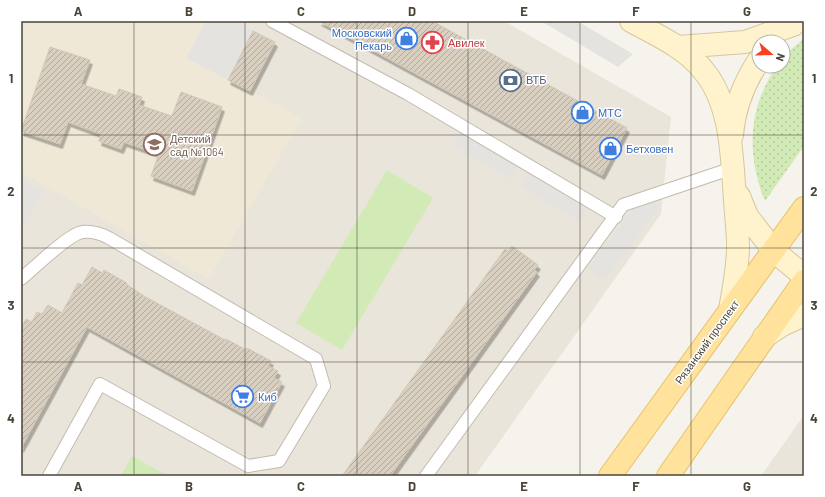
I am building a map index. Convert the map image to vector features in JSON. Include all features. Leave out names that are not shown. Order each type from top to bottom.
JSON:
[{"type":"main road","points":[[631,21],[678,48],[702,68],[716,91],[724,115],[731,146]]},
{"type":"main road","points":[[678,48],[745,42],[796,23]]},
{"type":"main road","points":[[783,34],[796,23]]},
{"type":"main road","points":[[730,309],[738,246],[731,146],[732,125],[737,104],[751,74]]},
{"type":"main road","points":[[733,177],[747,216],[774,251],[804,276]]},
{"type":"main road","name":"Рязанский проспект","points":[[610,476],[804,208]]},
{"type":"main road","points":[[668,476],[804,281]]},
{"type":"main road","points":[[763,338],[782,325],[804,315]]},
{"type":"lane","points":[[272,21],[408,94],[616,217]]},
{"type":"lane","points":[[426,476],[616,217],[623,205],[733,177]]},
{"type":"lane","points":[[21,279],[69,240],[80,233],[97,233],[110,238],[316,359],[324,386],[279,461],[248,466],[100,384],[49,476]]},
{"type":"shaded area","points":[[21,21],[504,21],[671,117],[661,214],[475,476],[21,476]]},
{"type":"shaded area","name":"Детский сад №1064","points":[[21,21],[207,21],[186,58],[302,118],[209,279],[21,172]]},
{"type":"shaded area","points":[[206,21],[239,21],[253,31],[228,80],[186,58]]},
{"type":"shaded area","points":[[541,21],[577,21],[633,54],[618,67]]},
{"type":"shaded area","points":[[463,127],[521,160],[510,179],[452,145]]},
{"type":"shaded area","points":[[532,168],[590,202],[579,221],[521,187]]},
{"type":"shaded area","points":[[21,178],[43,191],[21,231]]},
{"type":"shaded area","points":[[644,193],[661,206],[605,280],[588,268]]},
{"type":"shaded area","points":[[804,415],[804,476],[761,476]]},
{"type":"green space","points":[[804,38],[804,146],[765,201],[759,184],[753,149],[755,115],[760,98],[772,74],[791,74],[791,50]]},
{"type":"green space","points":[[387,170],[433,198],[342,350],[296,323]]},
{"type":"green space","points":[[132,456],[168,476],[121,476]]},
{"type":"building","points":[[319,21],[432,21],[627,128],[602,175]]},
{"type":"building","points":[[253,31],[275,42],[250,91],[228,80]]},
{"type":"building","points":[[50,47],[90,60],[81,84],[116,96],[119,89],[142,97],[139,105],[172,116],[181,92],[222,107],[192,191],[151,176],[159,154],[124,142],[121,149],[99,141],[101,134],[68,122],[60,144],[21,131]]},
{"type":"building","points":[[512,246],[538,265],[534,270],[537,272],[390,476],[342,476],[505,249],[508,251]]},
{"type":"building","points":[[92,267],[102,273],[104,270],[127,283],[126,284],[144,296],[225,340],[226,339],[246,350],[247,348],[271,361],[268,366],[278,371],[274,378],[282,382],[260,423],[87,327],[21,448],[21,329],[26,319],[32,322],[37,312],[42,314],[48,305],[62,313],[78,283],[82,285]]},
{"type":"place","name":"Московский Пекарь","points":[[407,39]]},
{"type":"place","name":"Авилек","points":[[433,43]]},
{"type":"place","name":"ВТБ","points":[[511,80]]},
{"type":"place","name":"МТС","points":[[582,113]]},
{"type":"place","name":"Детский сад №1064","points":[[154,145]]},
{"type":"place","name":"Бетховен","points":[[611,149]]},
{"type":"place","name":"Киб","points":[[243,397]]}]
